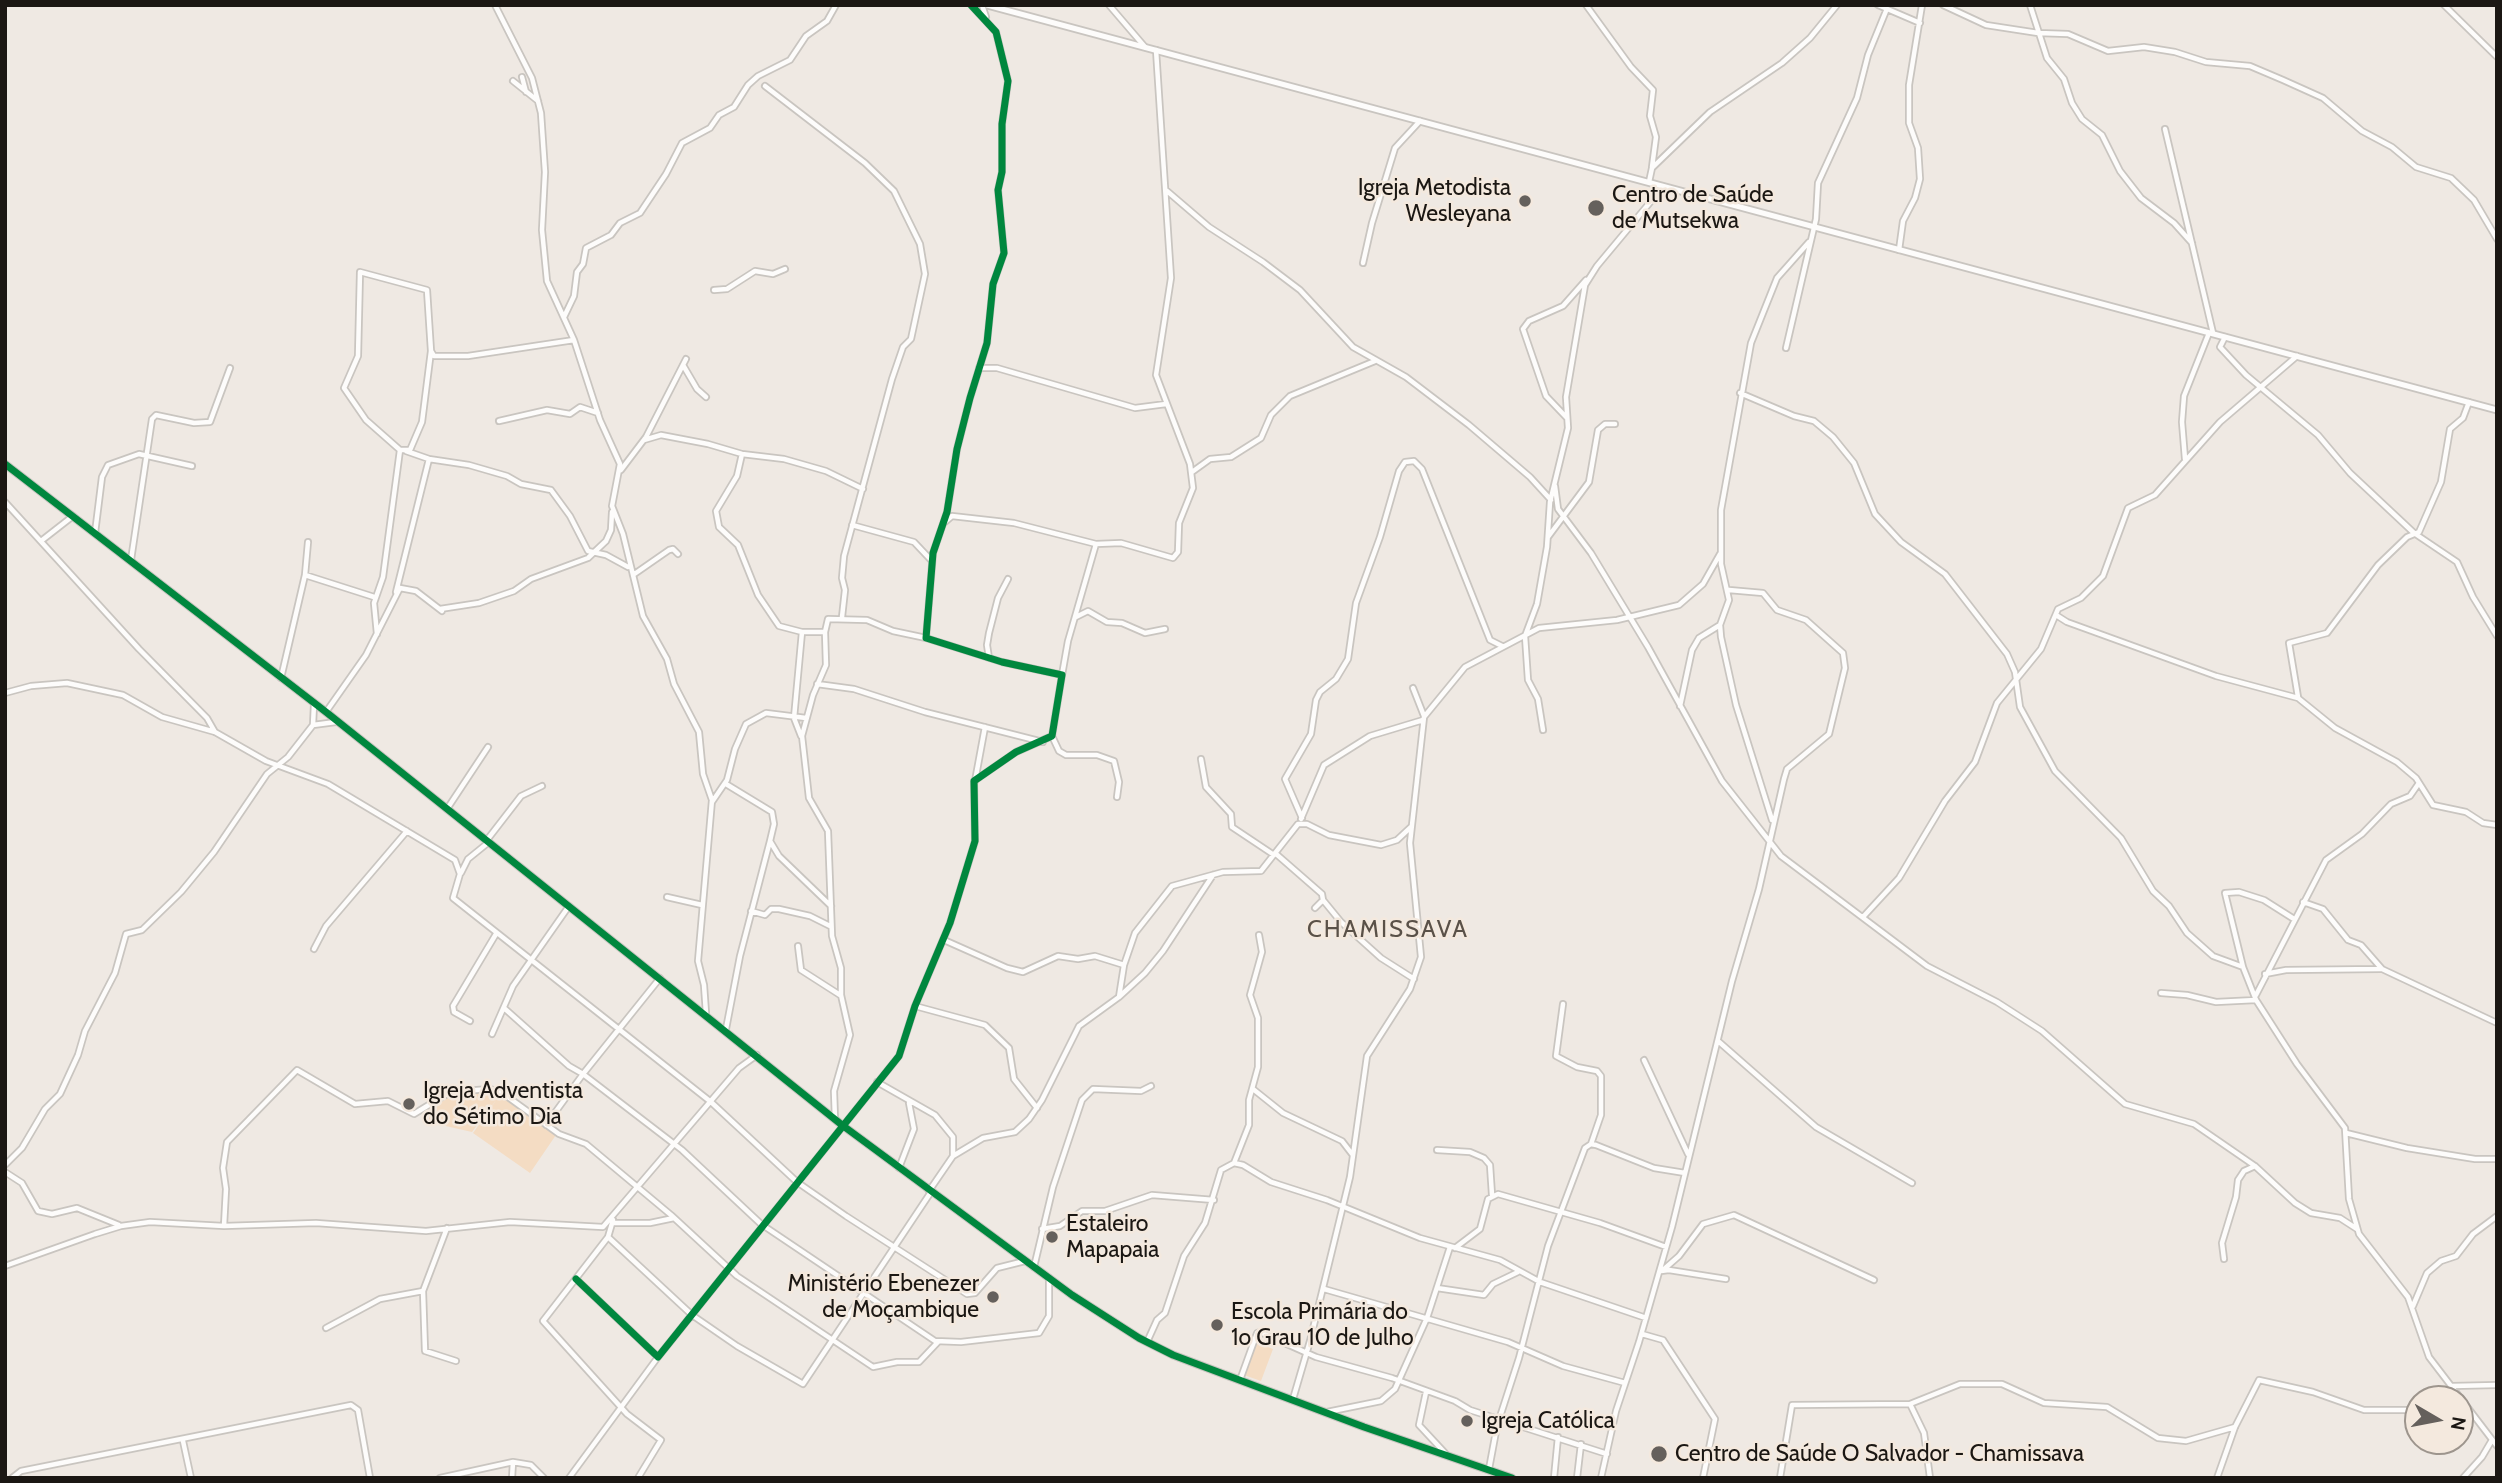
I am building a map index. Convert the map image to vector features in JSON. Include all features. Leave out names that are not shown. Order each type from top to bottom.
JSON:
[{"type":"street","points":[[495,5],[532,78],[538,102],[545,169],[542,230],[547,281],[574,340],[621,471]]},
{"type":"street","points":[[564,317],[574,296],[577,272],[582,266],[587,247],[611,235],[620,223],[640,213],[666,174],[682,143],[710,128],[719,115],[734,107],[747,85],[758,76],[790,60],[806,36],[827,21],[836,5]]},
{"type":"street","points":[[926,638],[931,561],[944,523],[957,449],[987,343],[993,285],[1004,247],[998,190],[1002,172],[1002,124],[1007,81],[996,32],[986,18],[971,5]]},
{"type":"street","points":[[986,18],[985,5],[2497,410]]},
{"type":"street","points":[[1109,5],[1145,48]]},
{"type":"street","points":[[1586,5],[1630,66],[1653,90],[1650,116],[1656,139],[1651,183],[1657,194]]},
{"type":"street","points":[[1652,168],[1710,111],[1782,63],[1810,37],[1837,5]]},
{"type":"street","points":[[1878,5],[1920,23]]},
{"type":"street","points":[[1899,250],[1903,221],[1915,198],[1920,179],[1918,148],[1909,119],[1909,85],[1922,5]]},
{"type":"street","points":[[1943,5],[1974,22],[2038,33],[2075,36],[2108,51],[2144,47],[2175,52],[2206,62],[2250,66],[2323,98],[2361,131],[2392,147],[2416,167],[2451,178],[2474,200],[2497,239]]},
{"type":"street","points":[[2030,5],[2047,58],[2064,79],[2072,103],[2085,122],[2102,135],[2123,175],[2141,198],[2174,223],[2192,243]]},
{"type":"street","points":[[2444,5],[2497,57]]},
{"type":"street","points":[[1786,348],[1816,219],[1818,183],[1857,98],[1868,55],[1890,9]]},
{"type":"street","points":[[944,523],[952,516],[1014,523],[1096,544],[1121,543],[1172,558],[1178,552],[1179,523],[1191,498],[1192,472],[1156,375],[1171,278],[1156,50]]},
{"type":"street","points":[[522,77],[526,92]]},
{"type":"street","points":[[513,81],[538,102]]},
{"type":"street","points":[[765,86],[865,163],[894,191],[920,244],[925,274],[911,339],[903,347],[892,379],[852,524],[842,567],[845,590],[842,617]]},
{"type":"street","points":[[1363,263],[1395,148],[1420,121]]},
{"type":"street","points":[[2165,129],[2211,333],[2184,396],[2182,422],[2186,460]]},
{"type":"street","points":[[1567,418],[1546,396],[1523,329],[1529,321],[1563,306],[1657,194],[1673,189]]},
{"type":"street","points":[[1166,190],[1209,227],[1288,280],[1343,338],[1406,377],[1469,425],[1530,477],[1551,500]]},
{"type":"street","points":[[1816,219],[1824,229]]},
{"type":"street","points":[[1773,824],[1735,705],[1720,625],[1729,600],[1720,554],[1721,510],[1751,342],[1777,278],[1809,242]]},
{"type":"street","points":[[713,290],[727,289],[755,271],[774,274],[785,270]]},
{"type":"street","points":[[402,450],[410,450],[424,415],[424,391],[431,351],[427,290],[360,272],[358,356],[344,388],[366,420],[402,450],[429,459],[469,465],[521,484],[551,490],[573,521],[583,546],[624,562],[633,575],[647,627],[667,659],[674,684],[696,723],[703,774],[712,802],[706,842],[708,866],[698,961],[704,985],[706,1013]]},
{"type":"street","points":[[1543,730],[1538,699],[1528,680],[1525,636],[1537,604],[1551,500],[1567,418],[1566,397],[1587,280]]},
{"type":"street","points":[[2225,337],[2220,347],[2260,387],[2318,435],[2350,473],[2415,534],[2457,562],[2497,636]]},
{"type":"street","points":[[431,351],[434,356],[468,356],[574,340]]},
{"type":"street","points":[[1863,917],[1899,878],[1945,801],[1976,759],[1997,703],[2017,682],[2041,649],[2060,607],[2081,598],[2103,576],[2129,508],[2155,495],[2220,422],[2297,356]]},
{"type":"street","points":[[395,593],[400,588],[407,588],[441,610],[479,603],[514,591],[531,579],[597,553],[611,530],[612,511],[621,471],[644,440],[686,359]]},
{"type":"street","points":[[1192,472],[1210,460],[1231,457],[1261,439],[1271,415],[1290,396],[1376,360]]},
{"type":"street","points":[[683,365],[697,389],[706,397]]},
{"type":"street","points":[[131,560],[152,419],[156,415],[194,423],[210,422],[230,368]]},
{"type":"street","points":[[978,369],[997,368],[1135,408],[1167,404]]},
{"type":"street","points":[[1740,393],[1794,416],[1814,421],[1833,437],[1854,463],[1875,514],[1901,542],[1945,574],[2007,654],[2017,682],[2020,707],[2055,771],[2121,838],[2153,891],[2169,906],[2187,933],[2213,956],[2243,967]]},
{"type":"street","points":[[2298,698],[2289,643],[2327,633],[2378,565],[2406,537],[2419,532],[2441,482],[2450,429],[2463,418],[2469,402]]},
{"type":"street","points":[[499,421],[547,410],[570,414],[580,407],[598,413]]},
{"type":"street","points":[[1548,538],[1588,482],[1598,430],[1605,424],[1615,424]]},
{"type":"street","points":[[644,440],[661,435],[708,443],[742,454],[810,466],[863,489]]},
{"type":"street","points":[[377,634],[373,616],[374,597],[383,577],[402,450]]},
{"type":"street","points":[[742,454],[737,476],[716,511],[719,527],[738,545],[767,611],[779,626],[802,632],[825,632]]},
{"type":"street","points":[[94,533],[105,469],[114,462],[145,455],[192,466]]},
{"type":"street","points":[[327,712],[377,634],[395,593],[429,459]]},
{"type":"street","points":[[1302,818],[1285,779],[1311,734],[1316,700],[1320,692],[1336,679],[1348,659],[1356,603],[1380,537],[1399,471],[1405,462],[1414,461],[1422,469],[1490,640],[1503,646]]},
{"type":"street","points":[[5,464],[327,712],[336,722],[726,1029],[842,1125],[1034,1268],[1147,1342],[1240,1380],[1512,1478]]},
{"type":"street","points":[[1555,486],[1556,500],[1562,515],[1591,553],[1722,781],[1781,856],[1927,966],[2031,1024],[2125,1104],[2194,1124],[2255,1166],[2303,1208],[2323,1216],[2340,1218],[2357,1228]]},
{"type":"street","points":[[5,502],[207,718],[215,732]]},
{"type":"street","points":[[612,511],[623,534],[629,568]]},
{"type":"street","points":[[41,541],[72,516]]},
{"type":"street","points":[[852,524],[914,542],[931,561]]},
{"type":"street","points":[[281,678],[304,575],[308,542]]},
{"type":"street","points":[[1096,544],[1075,618],[1052,736],[1059,751],[1066,755],[1097,755],[1114,761],[1119,782],[1117,797]]},
{"type":"street","points":[[633,575],[669,550],[678,554]]},
{"type":"street","points":[[1119,997],[1124,965],[1140,925],[1169,888],[1214,874],[1258,872],[1302,818],[1324,765],[1371,736],[1424,718],[1465,667],[1546,626],[1617,620],[1656,613],[1679,605],[1703,584],[1720,554]]},
{"type":"street","points":[[304,575],[374,597]]},
{"type":"street","points":[[989,658],[987,645],[993,618],[1008,579]]},
{"type":"street","points":[[1601,1478],[1625,1383],[1661,1271],[1787,769],[1829,734],[1846,661],[1843,653],[1814,625],[1796,615],[1777,611],[1763,593],[1728,590]]},
{"type":"street","points":[[1075,618],[1088,611],[1107,622],[1122,622],[1145,633],[1165,629]]},
{"type":"street","points":[[2056,615],[2067,622],[2216,676],[2298,698],[2335,728],[2397,762],[2419,783],[2433,805],[2466,812],[2483,823],[2497,825]]},
{"type":"street","points":[[802,736],[817,684],[826,665],[825,632],[828,618],[867,620],[893,631],[1062,675]]},
{"type":"street","points":[[1679,706],[1692,650],[1699,638],[1720,625]]},
{"type":"street","points":[[802,632],[795,716],[802,736],[809,799],[828,831],[831,927],[841,968],[841,995],[850,1035],[834,1091],[835,1119]]},
{"type":"street","points":[[5,693],[31,686],[77,684],[130,697],[162,717],[215,732],[277,766],[328,785],[455,860],[468,859]]},
{"type":"street","points":[[817,684],[854,689],[925,712],[1043,742]]},
{"type":"street","points":[[1293,1399],[1324,1289],[1342,1208],[1367,1056],[1396,1014],[1414,979],[1422,950],[1410,862],[1424,718],[1413,688]]},
{"type":"street","points":[[121,1226],[77,1208],[52,1214],[38,1211],[22,1183],[7,1173],[6,1164],[22,1148],[45,1109],[60,1094],[79,1052],[85,1031],[115,972],[126,934],[142,930],[181,892],[234,825],[267,774],[313,725],[314,704]]},
{"type":"street","points":[[712,802],[726,784],[746,724],[766,713],[806,718]]},
{"type":"street","points":[[313,725],[336,722]]},
{"type":"street","points":[[569,1478],[657,1357],[901,1052],[915,1006],[944,940],[975,841],[974,782],[985,727]]},
{"type":"street","points":[[974,782],[1016,752],[1052,736]]},
{"type":"street","points":[[447,809],[488,747]]},
{"type":"street","points":[[1201,760],[1206,787],[1231,814],[1232,827],[1275,854],[1310,881],[1322,894],[1322,900],[1336,917],[1381,958],[1414,979]]},
{"type":"street","points":[[2256,998],[2265,974],[2326,860],[2362,834],[2391,804],[2410,796],[2419,783]]},
{"type":"street","points":[[726,784],[772,812],[774,824],[751,911],[726,1029]]},
{"type":"street","points":[[542,786],[521,796],[488,841],[468,859],[453,898],[711,1102],[797,1182],[896,1249],[969,1294],[975,1293],[997,1268],[1025,1261]]},
{"type":"street","points":[[1298,824],[1307,824],[1329,835],[1381,845],[1397,840],[1412,826]]},
{"type":"street","points":[[314,949],[326,926],[407,831]]},
{"type":"street","points":[[770,841],[794,873],[831,906]]},
{"type":"street","points":[[455,860],[460,874]]},
{"type":"street","points":[[953,1156],[983,1139],[1019,1129],[1037,1108],[1079,1026],[1119,997],[1145,973],[1163,951],[1214,874]]},
{"type":"street","points":[[2294,919],[2264,900],[2227,891],[2225,897],[2243,967],[2256,998],[2297,1064],[2346,1133],[2349,1199],[2357,1228],[2413,1306],[2429,1357],[2451,1385]]},
{"type":"street","points":[[667,897],[702,905]]},
{"type":"street","points":[[1315,908],[1322,900]]},
{"type":"street","points":[[2303,902],[2322,909],[2348,940],[2361,945],[2382,969],[2497,1023]]},
{"type":"street","points":[[492,1034],[513,986],[569,905]]},
{"type":"street","points":[[751,911],[765,915],[771,909],[779,909],[810,916],[831,927]]},
{"type":"street","points":[[470,1021],[454,1012],[453,1006],[496,933]]},
{"type":"street","points":[[1147,1342],[1154,1325],[1165,1313],[1184,1256],[1203,1226],[1214,1200],[1221,1170],[1234,1163],[1249,1125],[1249,1100],[1258,1067],[1259,1025],[1256,1004],[1250,995],[1262,953],[1259,935]]},
{"type":"street","points":[[944,940],[1014,971],[1028,972],[1061,956],[1078,959],[1095,956],[1124,965]]},
{"type":"street","points":[[798,946],[801,970],[841,995]]},
{"type":"street","points":[[2265,974],[2286,970],[2382,969]]},
{"type":"street","points":[[546,1125],[660,978]]},
{"type":"street","points":[[2161,993],[2187,995],[2216,1002],[2256,998]]},
{"type":"street","points":[[1489,1469],[1499,1418],[1559,1212],[1582,1155],[1591,1144],[1601,1115],[1601,1076],[1597,1071],[1577,1067],[1556,1056],[1563,1003]]},
{"type":"street","points":[[915,1006],[985,1025],[1009,1048],[1014,1079],[1037,1108]]},
{"type":"street","points":[[504,1008],[569,1066],[675,1145],[761,1224],[938,1342],[1041,1332],[1050,1311],[1049,1278]]},
{"type":"street","points":[[1718,1040],[1816,1127],[1912,1183]]},
{"type":"street","points":[[638,1478],[662,1440],[621,1407],[543,1321],[608,1237],[613,1221],[638,1188],[740,1068],[758,1055]]},
{"type":"street","points":[[1644,1060],[1689,1155]]},
{"type":"street","points":[[224,1226],[226,1182],[223,1168],[227,1142],[297,1070],[355,1104],[388,1101],[414,1114],[450,1092],[467,1089],[498,1091],[546,1125],[586,1144],[675,1218],[727,1269],[876,1368],[897,1362],[919,1362],[938,1342]]},
{"type":"street","points":[[608,1237],[692,1315],[800,1384],[818,1365],[863,1294],[896,1249],[953,1156],[955,1143],[951,1132],[931,1112],[908,1102],[877,1082]]},
{"type":"street","points":[[1034,1268],[1042,1229],[1078,1107],[1090,1090],[1109,1088],[1141,1091],[1151,1086]]},
{"type":"street","points":[[1253,1089],[1283,1113],[1342,1142],[1352,1155]]},
{"type":"street","points":[[899,1168],[914,1129],[908,1102]]},
{"type":"street","points":[[2346,1133],[2407,1148],[2474,1159],[2497,1158]]},
{"type":"street","points":[[1591,1144],[1654,1168],[1685,1173]]},
{"type":"street","points":[[1437,1150],[1470,1152],[1483,1158],[1490,1165],[1492,1195]]},
{"type":"street","points":[[1234,1163],[1243,1165],[1271,1182],[1452,1248],[1500,1260],[1540,1282],[1646,1318]]},
{"type":"street","points":[[2224,1259],[2222,1243],[2238,1180],[2244,1171],[2255,1166]]},
{"type":"street","points":[[1327,1412],[1381,1401],[1390,1396],[1400,1381],[1427,1318],[1452,1248],[1480,1229],[1488,1199],[1492,1195],[1499,1194],[1666,1247]]},
{"type":"street","points":[[1042,1229],[1060,1226],[1082,1211],[1105,1211],[1152,1195],[1214,1200]]},
{"type":"street","points":[[1661,1271],[1679,1256],[1703,1224],[1734,1215],[1874,1280]]},
{"type":"street","points":[[2413,1306],[2427,1273],[2441,1261],[2456,1256],[2473,1234],[2497,1216]]},
{"type":"street","points":[[5,1266],[121,1226],[156,1222],[224,1226],[316,1223],[411,1231],[510,1222],[595,1228],[613,1221],[650,1223],[675,1218]]},
{"type":"street","points":[[447,1228],[423,1291],[425,1351],[456,1362]]},
{"type":"street","points":[[1661,1271],[1726,1279]]},
{"type":"street","points":[[1437,1288],[1484,1296],[1493,1284],[1519,1272]]},
{"type":"street","points":[[576,1279],[657,1357]]},
{"type":"street","points":[[1324,1289],[1427,1318],[1521,1348],[1563,1366],[1625,1383]]},
{"type":"street","points":[[326,1328],[380,1299],[423,1291]]},
{"type":"street","points":[[1240,1380],[1258,1332],[1307,1353],[1400,1381],[1607,1454]]},
{"type":"street","points":[[1642,1335],[1662,1340],[1715,1419],[1703,1478]]},
{"type":"street","points":[[2217,1478],[2235,1427],[2255,1383],[2264,1380],[2313,1392],[2364,1410],[2404,1410]]},
{"type":"street","points":[[1780,1478],[1792,1405],[1910,1404],[1960,1384],[2002,1384],[2044,1403],[2113,1409],[2136,1427],[2158,1438],[2186,1441],[2235,1427]]},
{"type":"street","points":[[2474,1385],[2497,1385]]},
{"type":"street","points":[[1426,1392],[1419,1425],[1445,1453]]},
{"type":"street","points":[[1910,1404],[1924,1433],[1930,1478]]},
{"type":"street","points":[[12,1478],[21,1471],[183,1441],[351,1405],[358,1410],[370,1478]]},
{"type":"street","points":[[2474,1417],[2497,1446]]},
{"type":"street","points":[[1554,1478],[1558,1437]]},
{"type":"street","points":[[2463,1478],[2482,1457],[2492,1439]]},
{"type":"street","points":[[183,1441],[191,1478]]},
{"type":"street","points":[[1577,1478],[1581,1444]]},
{"type":"street","points":[[512,1478],[513,1462]]},
{"type":"street","points":[[440,1478],[513,1462],[531,1465],[544,1478]]},
{"type":"shaded area","points":[[457,1091],[500,1094],[556,1135],[530,1173],[473,1133],[497,1099],[472,1132],[428,1122],[433,1103]]},
{"type":"shaded area","points":[[1256,1342],[1273,1349],[1261,1381],[1244,1375]]},
{"type":"cycle path","points":[[576,1279],[658,1357],[899,1056],[915,1006],[950,923],[975,841],[974,781],[1016,752],[1052,736],[1062,675],[1002,662],[926,638],[933,553],[947,512],[957,449],[987,343],[993,284],[1004,253],[998,190],[1002,172],[1002,124],[1008,81],[996,32],[971,5]]},
{"type":"cycle path","points":[[5,464],[326,712],[842,1125],[1072,1295],[1139,1338],[1173,1355],[1364,1427],[1512,1478]]},
{"type":"place","name":"Igreja Metodista Wesleyana","points":[[1525,201]]},
{"type":"place","name":"Centro de Saúde de Mutsekwa","points":[[1596,208]]},
{"type":"place","name":"Igreja Adventista do Sétimo Dia","points":[[409,1104]]},
{"type":"place","name":"Estaleiro Mapapaia","points":[[1052,1237]]},
{"type":"place","name":"Ministério Ebenezer de Moçambique","points":[[993,1297]]},
{"type":"place","name":"Escola Primária do 1o Grau 10 de Julho","points":[[1217,1325]]},
{"type":"place","name":"Igreja Católica","points":[[1467,1421]]},
{"type":"place","name":"Centro de Saúde O Salvador - Chamissava","points":[[1659,1454]]},
{"type":"district","name":"CHAMISSAVA","points":[[1388,930]]}]
